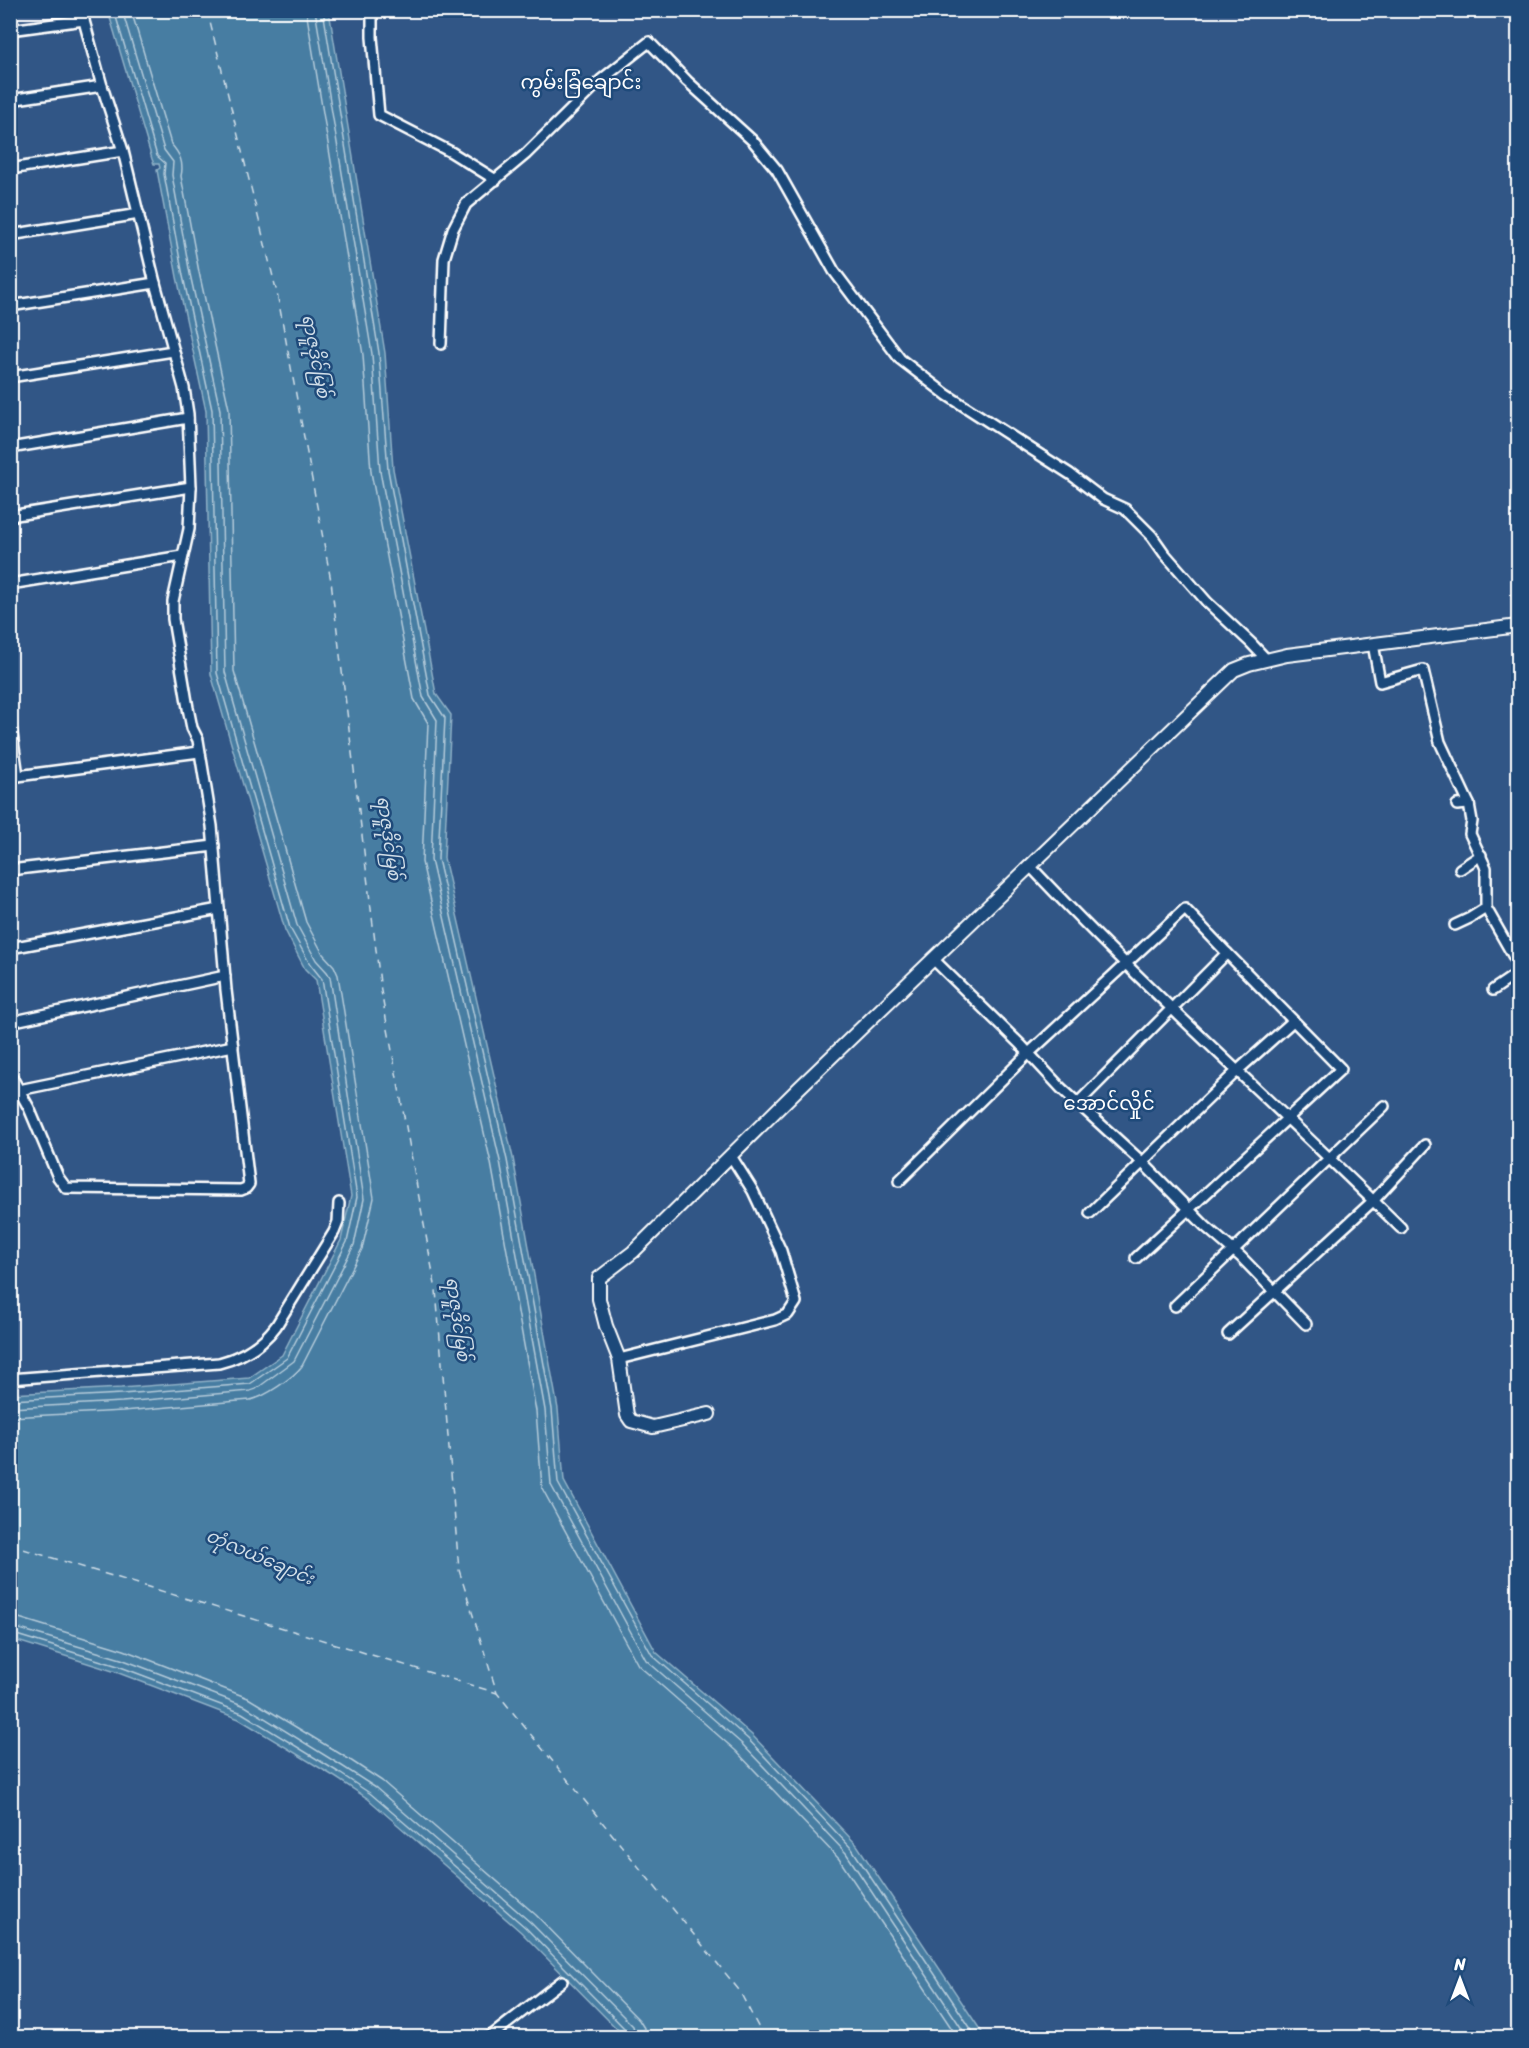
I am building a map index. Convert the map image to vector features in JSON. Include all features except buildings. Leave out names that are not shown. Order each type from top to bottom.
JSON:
[{"type":"street","points":[[372,10],[372,47],[379,115],[451,152],[496,180]]},
{"type":"street","points":[[10,30],[83,15],[102,86],[123,151],[155,283],[184,388],[188,418],[191,487],[189,529],[173,601],[173,619],[192,728],[198,740],[212,825],[225,976],[249,1179],[246,1188],[241,1190],[66,1188],[58,1177],[29,1108],[10,1074]]},
{"type":"street","points":[[441,344],[444,259],[453,229],[466,204],[526,154],[601,80],[649,42],[687,81],[753,141],[777,170],[834,271],[900,360],[947,395],[1070,474],[1103,499],[1125,509],[1152,536],[1207,602],[1266,659]]},
{"type":"street","points":[[10,100],[102,86]]},
{"type":"street","points":[[10,169],[123,151]]},
{"type":"street","points":[[10,236],[139,214]]},
{"type":"street","points":[[10,306],[155,283]]},
{"type":"street","points":[[10,376],[173,351]]},
{"type":"street","points":[[10,448],[188,418]]},
{"type":"street","points":[[10,516],[191,487]]},
{"type":"street","points":[[10,584],[182,556]]},
{"type":"street","points":[[709,1414],[652,1427],[631,1421],[627,1415],[619,1359],[606,1326],[599,1299],[599,1278],[633,1252],[1234,670],[1266,659],[1287,655],[1518,626]]},
{"type":"street","points":[[1373,644],[1380,681],[1423,670],[1440,742],[1469,804],[1472,821],[1470,834],[1486,868],[1486,908],[1518,964]]},
{"type":"street","points":[[10,720],[14,777],[199,752]]},
{"type":"street","points":[[1457,805],[1469,804]]},
{"type":"street","points":[[10,870],[214,846]]},
{"type":"street","points":[[1460,869],[1481,855]]},
{"type":"street","points":[[1030,866],[1126,965],[1401,1228]]},
{"type":"street","points":[[1455,925],[1486,908]]},
{"type":"street","points":[[10,948],[219,909]]},
{"type":"street","points":[[899,1181],[1029,1053],[1185,909],[1341,1069],[1136,1258]]},
{"type":"street","points":[[1078,1103],[1227,954]]},
{"type":"street","points":[[933,959],[1078,1103],[1276,1292],[1306,1324]]},
{"type":"street","points":[[1493,990],[1518,973]]},
{"type":"street","points":[[10,1022],[225,976]]},
{"type":"street","points":[[1090,1213],[1237,1071],[1293,1021]]},
{"type":"street","points":[[18,1090],[233,1046]]},
{"type":"street","points":[[1175,1306],[1384,1106]]},
{"type":"street","points":[[1228,1334],[1374,1200],[1425,1145]]},
{"type":"street","points":[[619,1359],[775,1320],[788,1314],[796,1302],[781,1251],[753,1191],[730,1156]]},
{"type":"street","points":[[10,1379],[219,1363],[257,1346],[276,1326],[334,1232],[338,1222],[339,1203]]},
{"type":"street","points":[[487,2037],[562,1981]]},
{"type":"water","points":[[108,11],[329,11],[385,353],[393,469],[436,694],[451,715],[444,858],[513,1158],[558,1409],[564,1481],[656,1652],[752,1735],[857,1845],[985,2037],[625,2037],[521,1932],[367,1798],[335,1777],[239,1719],[116,1672],[11,1639],[11,1394],[249,1378],[282,1355],[341,1240],[351,1196],[316,980],[305,969],[285,930],[211,674],[206,411],[177,277],[157,170],[160,168],[159,164],[154,164],[152,159]]},
{"type":"ferry route","points":[[207,10],[277,293],[331,581],[381,991],[436,1290],[459,1570],[497,1693],[739,1990],[764,2038]]},
{"type":"ferry route","points":[[10,1545],[497,1693]]},
{"type":"district","name":"ကွမ်းခြံချောင်း","points":[[581,82]]},
{"type":"district","name":"အောင်လှိုင်","points":[[1109,1103]]},
{"type":"water label","name":"ရာဇူဒိုင်မြစ်","points":[[316,356]]},
{"type":"water label","name":"ရာဇူဒိုင်မြစ်","points":[[389,838]]},
{"type":"water label","name":"ရာဇူဒိုင်မြစ်","points":[[458,1319]]},
{"type":"water label","name":"တုံလယ်ချောင်း","points":[[260,1557]]}]
